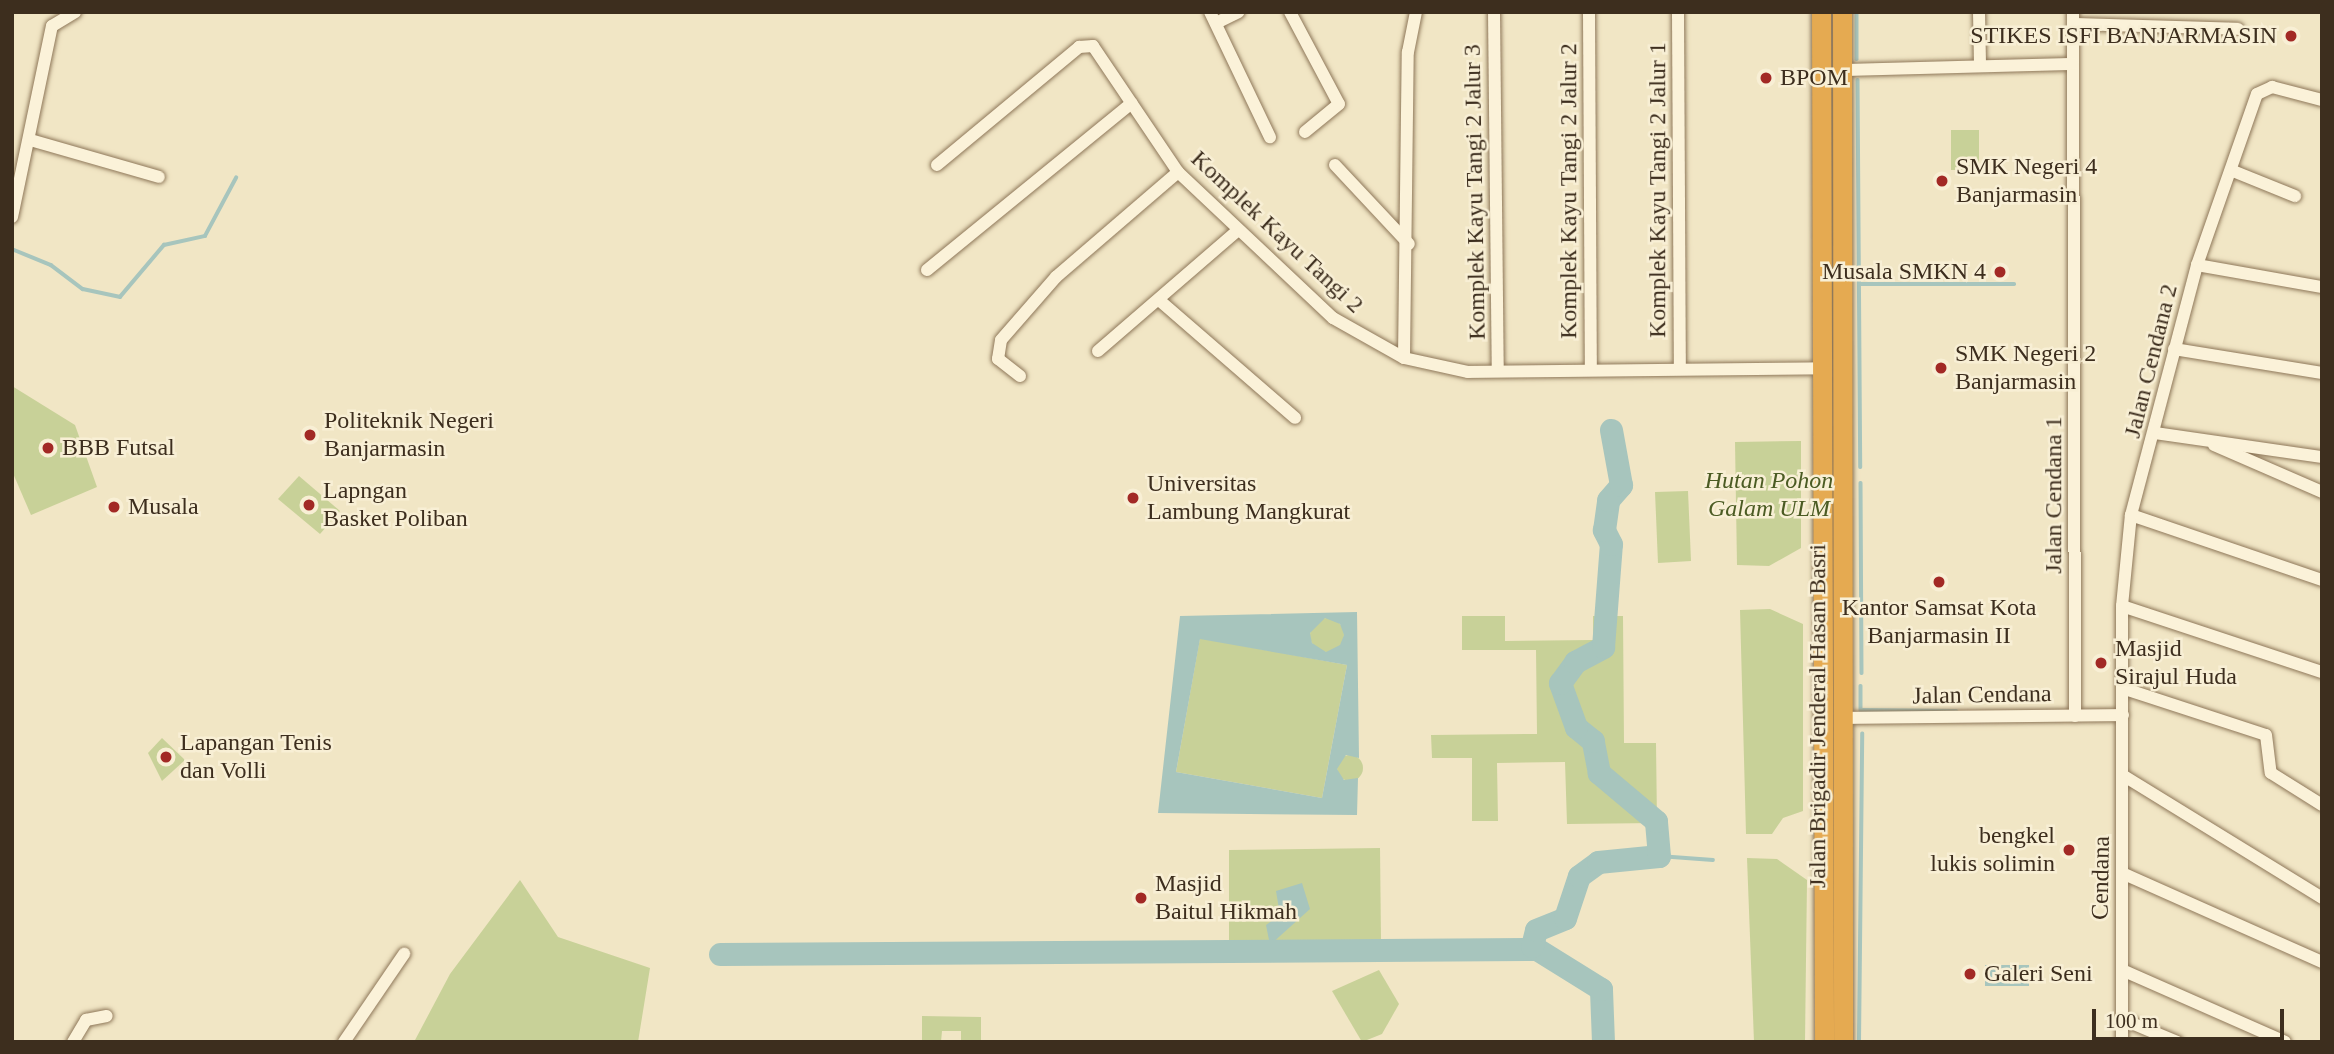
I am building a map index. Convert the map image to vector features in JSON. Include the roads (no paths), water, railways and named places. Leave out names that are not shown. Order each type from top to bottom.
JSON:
[{"type":"highway","name":"Jalan Brigadir Jenderal Hasan Basri","points":[[1821,12],[1824,1042]]},
{"type":"highway","name":"Jalan Brigadir Jenderal Hasan Basri","points":[[1842,12],[1843,1042]]},
{"type":"street","points":[[12,217],[52,26],[75,12]]},
{"type":"street","points":[[1239,12],[1213,18],[1270,138]]},
{"type":"street","points":[[1290,12],[1339,104],[1305,132]]},
{"type":"street","points":[[1404,359],[1409,244],[1408,52],[1416,12]]},
{"type":"street","name":"Komplek Kayu Tangi 2 Jalur 3","points":[[1494,12],[1498,371]]},
{"type":"street","name":"Komplek Kayu Tangi 2 Jalur 2","points":[[1589,12],[1591,369]]},
{"type":"street","name":"Komplek Kayu Tangi 2 Jalur 1","points":[[1678,12],[1680,367]]},
{"type":"street","points":[[1979,12],[1980,66]]},
{"type":"street","points":[[2073,18],[2161,18],[2238,29]]},
{"type":"street","name":"Jalan Cendana 1","points":[[2073,18],[2075,716]]},
{"type":"street","name":"Komplek Kayu Tangi 2","points":[[937,165],[1079,47],[1093,46],[1178,172],[1237,231],[1333,318],[1404,359],[1498,371],[1680,367],[1822,368]]},
{"type":"street","points":[[1842,70],[2073,64]]},
{"type":"street","name":"Jalan Cendana 2","points":[[2123,715],[2122,606],[2131,515],[2155,433],[2197,265],[2260,90],[2322,100]]},
{"type":"street","points":[[927,270],[1132,103]]},
{"type":"street","points":[[30,141],[159,177]]},
{"type":"street","points":[[1335,165],[1409,244]]},
{"type":"street","points":[[2233,171],[2295,196]]},
{"type":"street","points":[[1020,376],[998,359],[1001,340],[1056,277],[1178,172]]},
{"type":"street","points":[[1098,351],[1237,231]]},
{"type":"street","points":[[2197,265],[2322,287]]},
{"type":"street","points":[[1159,300],[1295,418]]},
{"type":"street","points":[[2174,349],[2322,373]]},
{"type":"street","points":[[2155,433],[2322,457]]},
{"type":"street","points":[[2201,439],[2322,492]]},
{"type":"street","points":[[2131,515],[2322,580]]},
{"type":"street","points":[[2122,606],[2322,671]]},
{"type":"street","points":[[2122,688],[2266,735],[2270,772],[2322,805]]},
{"type":"street","name":"Jalan Cendana","points":[[1843,718],[2123,715]]},
{"type":"street","name":"Cendana","points":[[2122,1042],[2123,715]]},
{"type":"street","points":[[2124,776],[2322,898]]},
{"type":"street","points":[[2122,873],[2322,962]]},
{"type":"street","points":[[344,1042],[404,954]]},
{"type":"street","points":[[2122,971],[2285,1042]]},
{"type":"street","points":[[73,1042],[86,1020],[107,1016]]},
{"type":"street","points":[[2122,1019],[2178,1042]]},
{"type":"water","points":[[1357,612],[1359,758],[1346,755],[1337,769],[1344,780],[1358,778],[1357,815],[1158,813],[1180,616]],"holes":[[[1325,618],[1340,624],[1344,635],[1340,645],[1326,652],[1312,643],[1310,633]],[[1200,639],[1347,665],[1322,798],[1176,772]]]},
{"type":"water","points":[[1302,883],[1310,909],[1270,945],[1266,925],[1280,915],[1276,891]]},
{"type":"water","points":[[1985,965],[2029,965],[2029,986],[1985,986]]},
{"type":"waterway","points":[[1857,12],[1857,59]]},
{"type":"waterway","points":[[1858,80],[1861,467]]},
{"type":"waterway","points":[[12,249],[51,265],[83,289],[120,297],[164,245],[205,236],[236,178]]},
{"type":"waterway","points":[[1860,284],[2014,284]]},
{"type":"waterway","points":[[1603,1042],[1601,989],[1532,946],[1536,930],[1565,918],[1579,876],[1598,862],[1659,856],[1656,821],[1599,773],[1593,741],[1576,727],[1560,683],[1575,662],[1603,647],[1611,544],[1604,530],[1608,500],[1621,485],[1611,430]]},
{"type":"waterway","points":[[1861,483],[1862,673]]},
{"type":"waterway","points":[[1861,686],[1861,710],[1956,711]]},
{"type":"waterway","points":[[1859,1042],[1862,734]]},
{"type":"waterway","points":[[1659,856],[1713,860]]},
{"type":"waterway","points":[[720,954],[1535,949]]},
{"type":"place","name":"STIKES ISFI BANJARMASIN","points":[[2291,36]]},
{"type":"place","name":"BPOM","points":[[1766,78]]},
{"type":"place","name":"SMK Negeri 4 Banjarmasin","points":[[1942,181]]},
{"type":"place","name":"Musala SMKN 4","points":[[2000,272]]},
{"type":"place","name":"SMK Negeri 2 Banjarmasin","points":[[1941,368]]},
{"type":"place","name":"Politeknik Negeri Banjarmasin","points":[[310,435]]},
{"type":"place","name":"BBB Futsal","points":[[48,448]]},
{"type":"place","name":"Universitas Lambung Mangkurat","points":[[1133,498]]},
{"type":"place","name":"Lapngan Basket Poliban","points":[[309,505]]},
{"type":"place","name":"Musala","points":[[114,507]]},
{"type":"place","name":"Kantor Samsat Kota Banjarmasin II","points":[[1939,582]]},
{"type":"place","name":"Masjid Sirajul Huda","points":[[2101,663]]},
{"type":"place","name":"Lapangan Tenis dan Volli","points":[[166,757]]},
{"type":"place","name":"bengkel lukis solimin","points":[[2069,850]]},
{"type":"place","name":"Masjid Baitul Hikmah","points":[[1141,898]]},
{"type":"place","name":"Galeri Seni","points":[[1970,974]]},
{"type":"park label","name":"Hutan Pohon Galam ULM","points":[[1769,495]]}]
